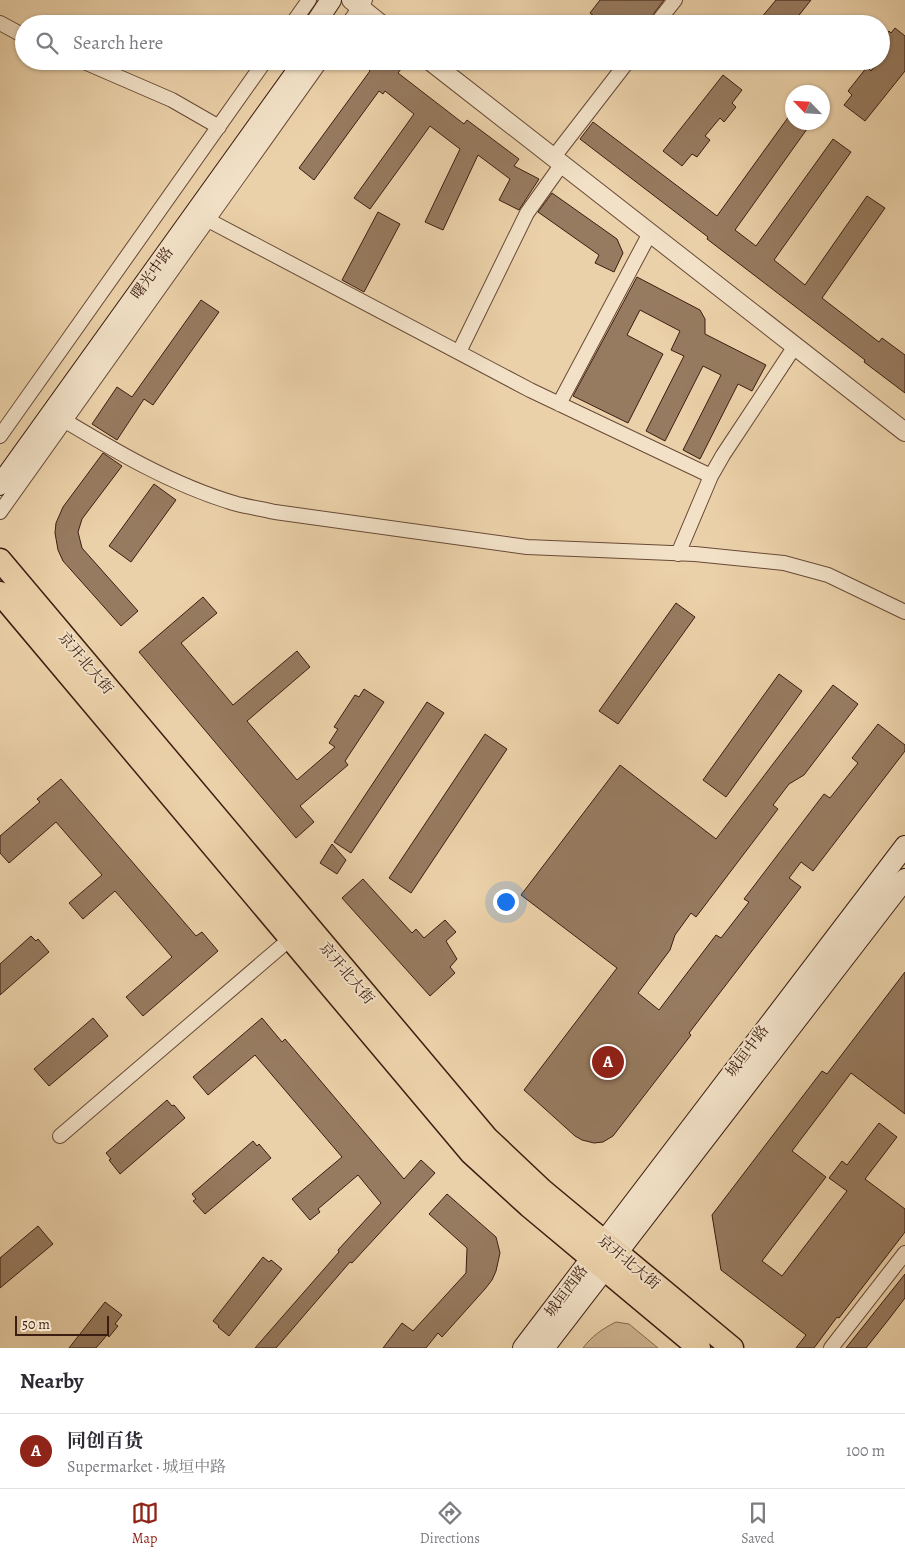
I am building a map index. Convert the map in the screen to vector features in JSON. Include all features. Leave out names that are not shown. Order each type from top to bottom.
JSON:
[{"type":"main road","points":[[321,15],[332,0]]},
{"type":"main road","points":[[341,15],[356,2]]},
{"type":"main road","name":"曙光中路","points":[[0,463],[282,70]]},
{"type":"main road","name":"曙光中路","points":[[0,485],[58,417],[298,70]]},
{"type":"main road","name":"京开北大街","points":[[0,560],[486,1138],[699,1348]]},
{"type":"main road","name":"京开北大街","points":[[0,593],[471,1153],[529,1206],[604,1255],[732,1348]]},
{"type":"main road","name":"城垣中路","points":[[604,1255],[905,846]]},
{"type":"main road","name":"城垣中路","points":[[604,1255],[905,879]]},
{"type":"main road","name":"城垣西路","points":[[523,1348],[604,1255]]},
{"type":"main road","name":"城垣西路","points":[[544,1348],[604,1255]]},
{"type":"street","points":[[298,15],[309,0]]},
{"type":"street","points":[[663,15],[675,0]]},
{"type":"street","points":[[351,15],[356,2],[371,15]]},
{"type":"street","points":[[0,23],[15,31]]},
{"type":"street","points":[[103,70],[172,100],[219,127]]},
{"type":"street","points":[[0,436],[260,70]]},
{"type":"street","points":[[0,512],[58,417],[208,220],[315,70]]},
{"type":"street","points":[[442,70],[905,432]]},
{"type":"street","points":[[459,352],[527,213],[558,161],[622,70]]},
{"type":"street","points":[[208,220],[559,404],[711,476]]},
{"type":"street","points":[[559,404],[650,233]]},
{"type":"street","points":[[678,554],[711,476],[752,408],[794,346]]},
{"type":"street","points":[[58,417],[182,484],[247,506],[275,512],[527,547],[759,559],[784,563],[828,575],[905,612]]},
{"type":"street","points":[[60,1136],[290,939]]},
{"type":"street","points":[[831,1348],[905,1253]]},
{"type":"shaded area","points":[[616,1322],[629,1324],[658,1348],[583,1348],[598,1333]]},
{"type":"building","points":[[600,0],[664,0],[653,15],[593,15],[590,13]]},
{"type":"building","points":[[776,0],[811,0],[799,15],[764,15]]},
{"type":"building","points":[[895,28],[905,36],[905,71],[865,121],[844,105],[852,95],[848,91],[865,70],[890,70],[891,33]]},
{"type":"building","points":[[400,70],[398,73],[464,124],[467,120],[519,159],[514,166],[539,179],[519,210],[499,200],[510,179],[478,155],[443,230],[425,222],[460,149],[430,126],[370,209],[354,198],[414,114],[385,91],[383,94],[379,91],[314,180],[299,168],[370,71]]},
{"type":"building","points":[[723,75],[742,90],[732,103],[736,107],[724,122],[720,118],[705,136],[710,140],[697,157],[692,154],[682,166],[663,151]]},
{"type":"building","points":[[593,122],[717,216],[785,122],[785,130],[806,130],[735,230],[756,246],[833,139],[851,152],[774,260],[805,285],[867,196],[885,208],[822,298],[879,342],[882,338],[905,355],[905,393],[707,239],[708,237],[580,139]]},
{"type":"building","points":[[552,193],[617,239],[623,253],[614,272],[595,263],[599,255],[538,212]]},
{"type":"building","points":[[378,212],[400,224],[364,292],[342,280]]},
{"type":"building","points":[[637,277],[700,310],[705,319],[705,334],[766,365],[752,391],[738,384],[700,459],[683,450],[721,375],[703,366],[665,441],[646,431],[684,356],[671,350],[680,331],[640,310],[627,335],[663,354],[628,423],[573,396]]},
{"type":"building","points":[[201,300],[219,312],[153,405],[144,399],[117,440],[92,424],[117,387],[132,397]]},
{"type":"building","points":[[103,453],[122,466],[82,519],[78,532],[82,548],[138,611],[121,626],[63,561],[58,550],[55,533],[56,523],[63,507]]},
{"type":"building","points":[[154,484],[176,500],[131,562],[109,546]]},
{"type":"building","points":[[203,597],[217,613],[181,643],[233,705],[297,651],[310,667],[247,721],[297,780],[335,747],[329,743],[338,729],[334,727],[355,695],[359,697],[364,689],[384,702],[345,761],[348,765],[300,806],[314,822],[296,838],[139,652]]},
{"type":"building","points":[[676,603],[695,617],[618,724],[599,711]]},
{"type":"building","points":[[779,674],[802,691],[726,797],[703,780]]},
{"type":"building","points":[[833,685],[858,704],[804,775],[789,784],[773,805],[778,809],[696,917],[691,913],[675,935],[670,950],[638,993],[659,1010],[716,935],[721,938],[749,902],[744,899],[824,794],[830,798],[858,763],[852,758],[878,724],[905,745],[905,751],[813,871],[801,862],[789,878],[801,887],[613,1136],[603,1142],[594,1143],[582,1140],[575,1136],[524,1090],[617,968],[521,895],[620,765],[716,839]]},
{"type":"building","points":[[427,702],[444,713],[351,853],[334,842]]},
{"type":"building","points":[[485,734],[507,749],[411,893],[389,878]]},
{"type":"building","points":[[61,779],[196,936],[202,932],[218,951],[143,1016],[126,997],[172,957],[115,891],[83,919],[69,903],[102,875],[56,822],[9,863],[0,853],[0,836],[40,802],[37,799]]},
{"type":"building","points":[[332,844],[346,860],[337,874],[320,863]]},
{"type":"building","points":[[363,879],[412,933],[416,929],[424,938],[445,920],[456,932],[446,941],[457,959],[450,967],[455,973],[430,996],[342,898]]},
{"type":"building","points":[[31,936],[36,941],[38,939],[49,952],[0,995],[0,964]]},
{"type":"building","points":[[905,972],[905,1114],[851,1073],[792,1151],[826,1177],[762,1261],[782,1276],[847,1191],[829,1178],[842,1161],[847,1165],[879,1123],[897,1137],[865,1179],[905,1209],[905,1232],[814,1348],[796,1348],[806,1335],[721,1270],[712,1215],[822,1071],[827,1074]]},
{"type":"building","points":[[93,1018],[108,1036],[49,1086],[34,1069]]},
{"type":"building","points":[[262,1018],[282,1042],[285,1039],[404,1179],[421,1160],[435,1173],[352,1263],[350,1262],[276,1348],[255,1348],[339,1252],[338,1250],[381,1203],[358,1175],[318,1209],[320,1212],[310,1220],[292,1199],[342,1157],[255,1055],[208,1095],[193,1077]]},
{"type":"building","points":[[167,1100],[185,1118],[120,1174],[106,1153]]},
{"type":"building","points":[[253,1141],[257,1146],[259,1144],[271,1158],[205,1214],[193,1201],[196,1199],[192,1194]]},
{"type":"building","points":[[447,1194],[496,1237],[500,1253],[496,1271],[485,1289],[442,1337],[438,1333],[426,1348],[383,1348],[402,1323],[413,1331],[466,1273],[467,1248],[429,1214]]},
{"type":"building","points":[[38,1226],[53,1244],[0,1288],[0,1258]]},
{"type":"building","points":[[263,1257],[269,1262],[271,1260],[282,1269],[229,1336],[213,1321]]},
{"type":"building","points":[[905,1274],[905,1298],[866,1348],[846,1348]]},
{"type":"building","points":[[105,1302],[122,1315],[115,1324],[118,1326],[96,1348],[69,1348]]},
{"type":"place","name":"同创百货","points":[[608,1062]]}]
